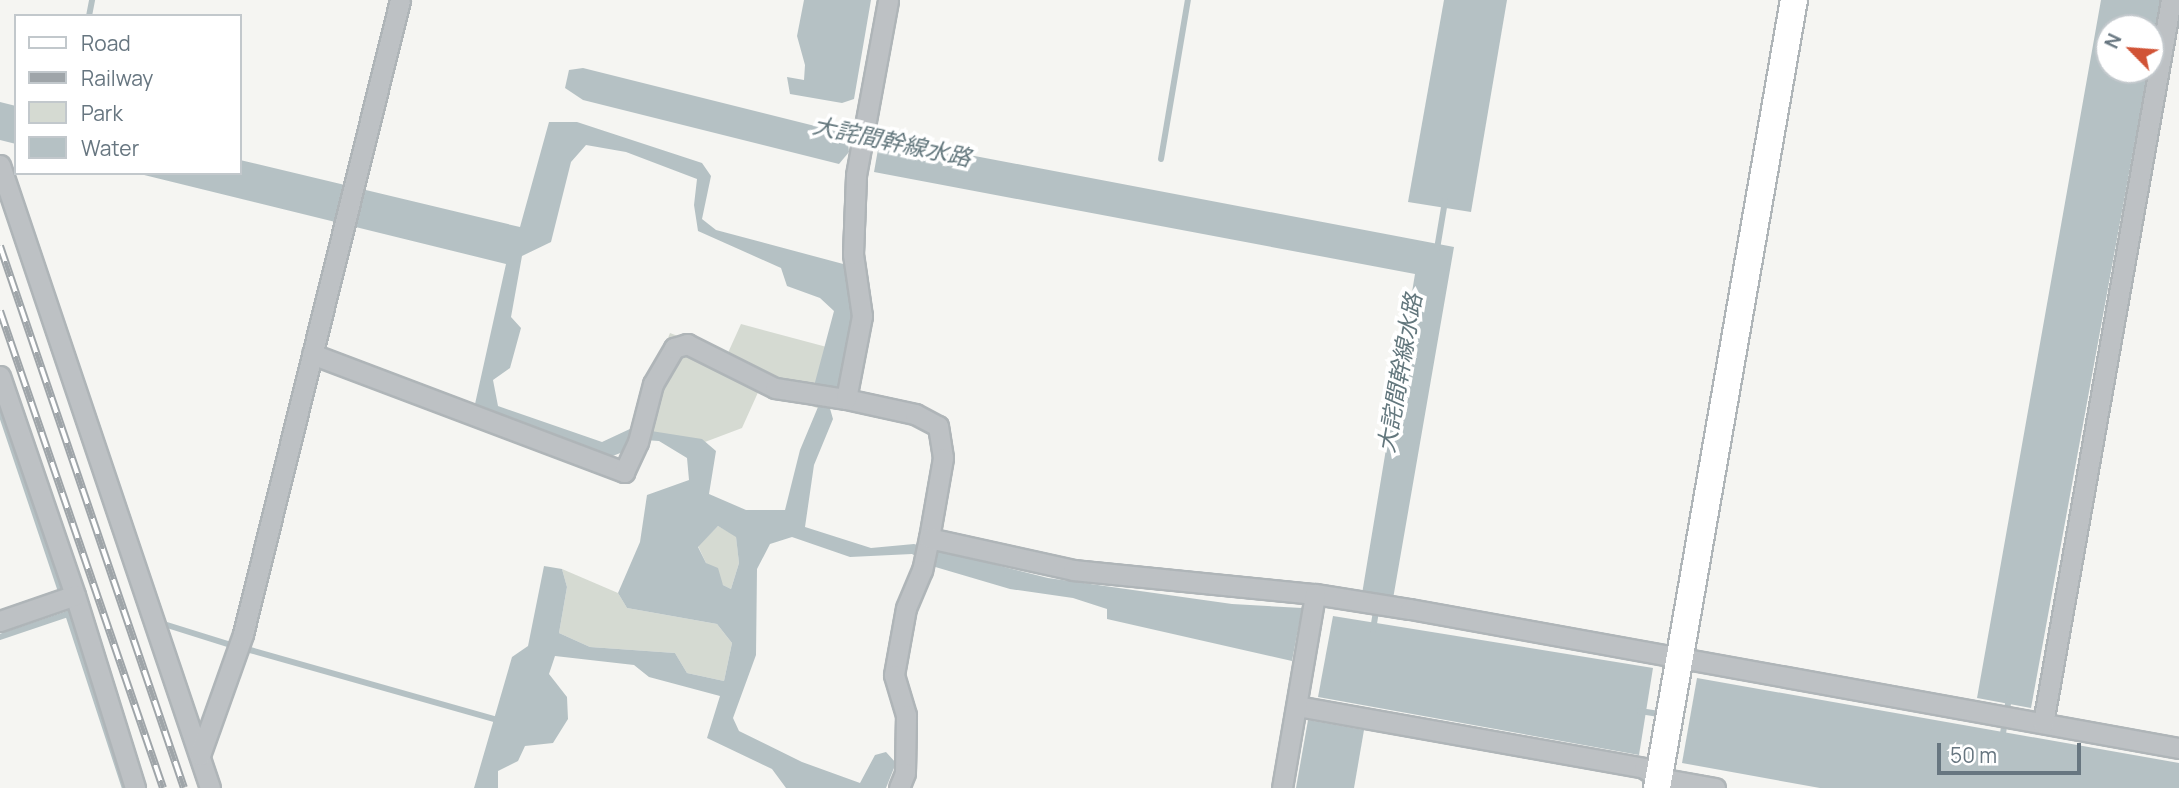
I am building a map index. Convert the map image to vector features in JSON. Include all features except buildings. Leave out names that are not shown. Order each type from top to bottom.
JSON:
[{"type":"street","points":[[200,755],[243,634],[400,0]]},
{"type":"street","points":[[846,399],[862,316],[853,254],[859,160],[888,0]]},
{"type":"street","points":[[1658,783],[1794,0]]},
{"type":"street","points":[[2043,723],[2171,0]]},
{"type":"street","points":[[0,165],[210,788]]},
{"type":"street","points":[[312,354],[624,472],[639,434],[653,384],[674,348],[687,344],[775,388],[846,399],[915,414],[938,426],[943,458],[929,538],[922,570],[906,608],[894,675],[906,715],[905,773],[899,788]]},
{"type":"street","points":[[0,376],[75,595],[135,788]]},
{"type":"street","points":[[929,538],[1073,570],[1315,594],[1377,604],[2179,748]]},
{"type":"street","points":[[1282,788],[1315,594]]},
{"type":"street","points":[[0,621],[75,595]]},
{"type":"street","points":[[1297,706],[1644,768],[1658,783],[1715,788]]},
{"type":"green space","points":[[741,324],[838,350],[823,410],[760,388],[742,428],[697,445],[632,428],[670,333],[727,355]]},
{"type":"green space","points":[[718,526],[736,536],[739,563],[731,589],[723,585],[706,563],[698,546]]},
{"type":"green space","points":[[562,569],[618,593],[627,608],[717,624],[732,643],[724,681],[687,673],[675,653],[590,647],[559,633],[567,587]]},
{"type":"water","points":[[804,0],[871,0],[854,99],[842,103],[790,94],[787,77],[804,80],[805,65],[797,36]]},
{"type":"water","points":[[1444,0],[1507,0],[1471,212],[1408,202]]},
{"type":"water","points":[[2101,0],[2161,0],[2158,14],[2099,14]]},
{"type":"water","points":[[2095,34],[2095,84],[2145,84],[2031,708],[1977,698]]},
{"type":"water","points":[[583,68],[847,134],[849,152],[839,164],[583,100],[565,88],[569,70]]},
{"type":"water","points":[[0,102],[14,106],[14,144],[0,140]]},
{"type":"water","points":[[549,122],[577,122],[702,163],[711,176],[702,219],[716,230],[847,265],[854,321],[841,382],[829,405],[833,419],[814,465],[805,527],[871,548],[914,544],[1048,578],[1232,604],[1302,608],[1292,661],[1107,619],[1107,609],[1073,598],[1010,589],[932,566],[912,554],[850,557],[792,537],[770,544],[757,569],[756,655],[733,718],[739,731],[802,762],[860,783],[875,755],[886,752],[896,763],[886,788],[786,788],[772,769],[707,738],[720,696],[649,677],[634,665],[555,656],[549,674],[567,697],[568,719],[553,743],[525,746],[518,761],[498,771],[498,788],[474,788],[512,657],[528,646],[544,566],[562,569],[567,587],[559,633],[590,647],[675,653],[687,673],[724,681],[732,643],[717,624],[627,608],[618,593],[640,542],[647,495],[689,480],[687,458],[659,441],[630,439],[623,452],[610,457],[475,404],[506,264],[144,175],[242,175],[242,160],[520,227]],"holes":[[[586,145],[626,152],[697,179],[694,205],[698,231],[781,268],[787,286],[820,298],[834,311],[814,386],[821,393],[818,407],[800,450],[785,510],[746,510],[709,494],[716,451],[702,439],[632,428],[602,442],[498,406],[493,380],[510,368],[521,328],[511,317],[522,256],[551,242],[571,162]],[[718,526],[736,537],[739,563],[731,589],[723,585],[718,568],[706,563],[698,547]]]},
{"type":"water","points":[[880,138],[1454,247],[1393,599],[1362,594],[1415,274],[874,172]]},
{"type":"water","points":[[1333,616],[1653,668],[1639,755],[1318,697]]},
{"type":"water","points":[[1697,678],[2179,763],[2179,788],[1820,788],[1682,763]]},
{"type":"water","points":[[1308,720],[1364,730],[1354,788],[1296,788]]},
{"type":"waterway","points":[[89,14],[92,0]]},
{"type":"waterway","points":[[1161,159],[1188,0]]},
{"type":"waterway","points":[[1437,249],[1445,201]]},
{"type":"waterway","points":[[0,410],[60,588]]},
{"type":"waterway","name":"大詫間幹線水路","points":[[1373,630],[1377,606]]},
{"type":"waterway","points":[[0,637],[68,614],[125,788]]},
{"type":"waterway","points":[[167,625],[228,644]]},
{"type":"waterway","points":[[250,650],[494,719]]},
{"type":"waterway","points":[[2002,739],[2009,698]]},
{"type":"waterway","name":"大詫間幹線水路","points":[[1640,711],[1664,715]]},
{"type":"railway","points":[[0,246],[184,788]]},
{"type":"railway","points":[[0,311],[163,788]]}]
